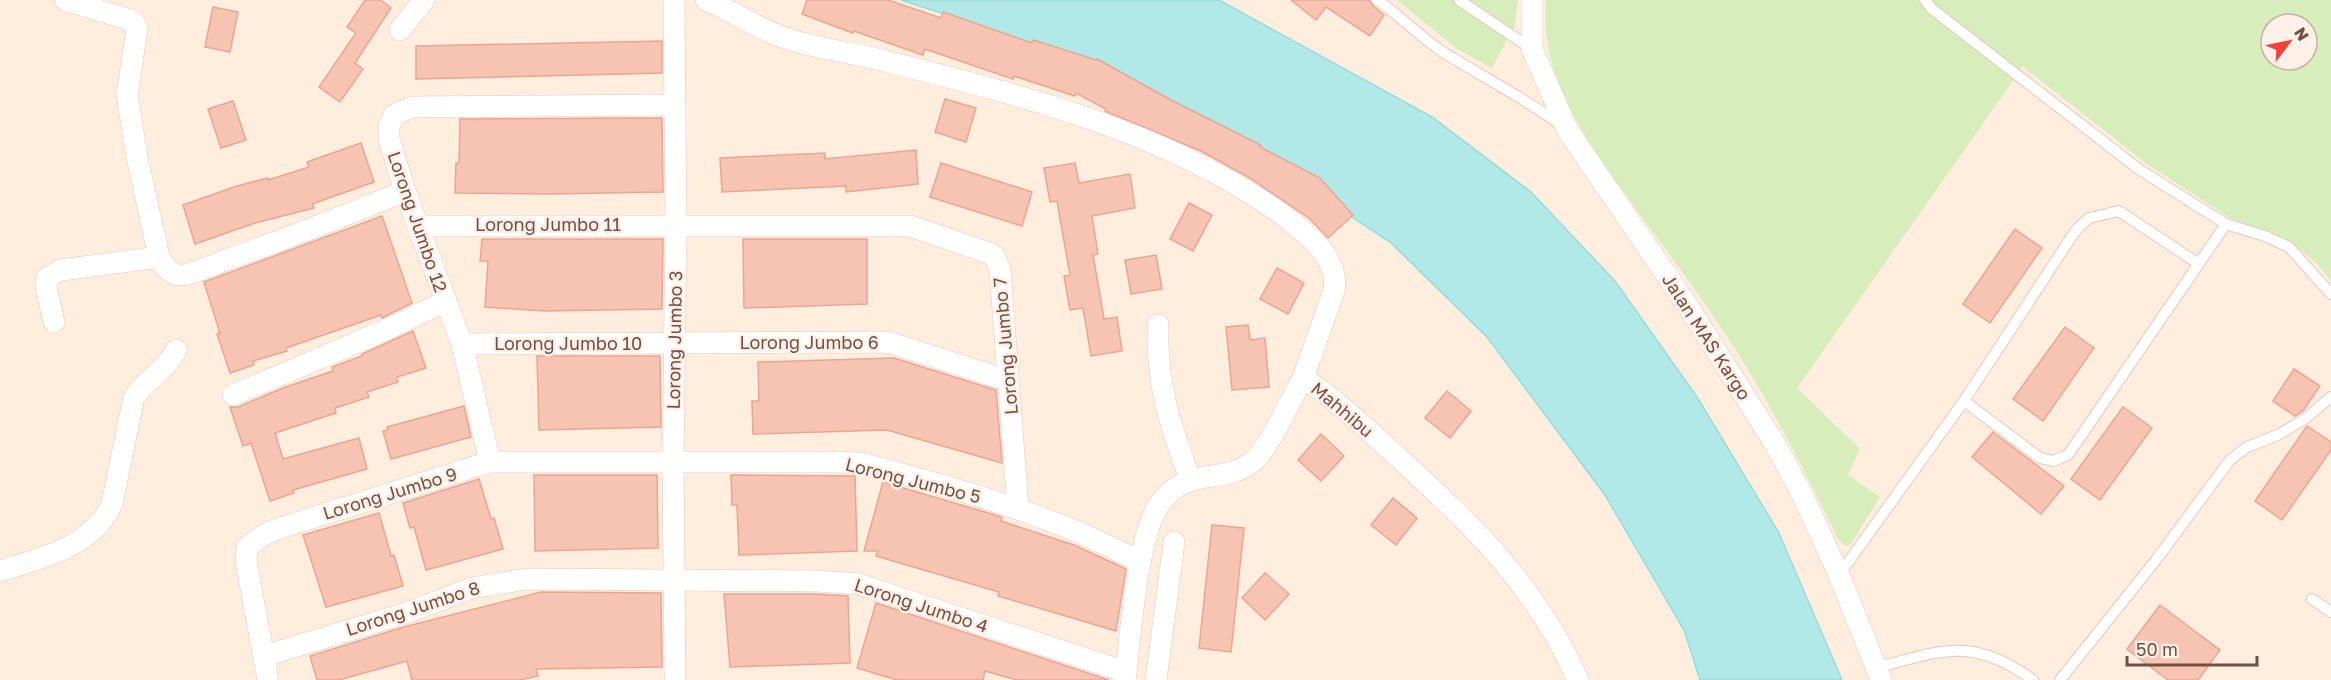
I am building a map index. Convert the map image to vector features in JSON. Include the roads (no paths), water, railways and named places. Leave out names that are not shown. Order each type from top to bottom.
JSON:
[{"type":"street","points":[[65,0],[89,3],[134,22],[137,29],[127,95],[139,168],[159,257],[170,271],[180,275],[273,244],[405,191]]},
{"type":"street","points":[[400,30],[424,0]]},
{"type":"street","name":"Lorong Jumbo 3","points":[[674,0],[675,680]]},
{"type":"street","points":[[706,0],[785,39],[897,64],[1087,118],[1152,143],[1241,187],[1299,228],[1326,256],[1334,269],[1336,280],[1334,291],[1303,378]]},
{"type":"street","name":"Jalan MAS Kargo","points":[[1532,0],[1532,49],[1568,131],[1689,308],[1760,419],[1802,494],[1839,575],[1878,674]]},
{"type":"street","name":"Lorong Jumbo 12","points":[[490,462],[462,344],[444,302],[389,139],[389,127],[394,115],[412,107],[675,105]]},
{"type":"street","name":"Lorong Jumbo 11","points":[[419,226],[676,225]]},
{"type":"street","name":"Lorong Jumbo 7","points":[[676,225],[910,226],[989,253],[994,257],[1000,270],[1018,508]]},
{"type":"street","points":[[54,322],[46,287],[47,278],[53,273],[159,257]]},
{"type":"street","points":[[233,395],[381,332],[444,302]]},
{"type":"street","points":[[1158,325],[1157,355],[1162,394],[1174,437],[1190,479]]},
{"type":"street","name":"Lorong Jumbo 6","points":[[674,344],[888,342],[1009,381]]},
{"type":"street","name":"Lorong Jumbo 10","points":[[462,344],[674,344]]},
{"type":"street","points":[[0,571],[53,554],[73,544],[90,534],[107,515],[112,504],[134,397],[171,361],[176,350]]},
{"type":"street","name":"Mahhibu","points":[[1126,676],[1139,569],[1155,512],[1170,493],[1190,479],[1240,469],[1259,455],[1303,378],[1356,418],[1479,534],[1532,598],[1560,641],[1578,680]]},
{"type":"street","name":"Lorong Jumbo 9","points":[[268,680],[246,561],[247,547],[254,541],[278,529],[490,462],[673,461]]},
{"type":"street","name":"Lorong Jumbo 5","points":[[673,461],[864,464],[1018,508],[1082,532],[1139,569],[1168,584]]},
{"type":"street","points":[[1156,680],[1174,542]]},
{"type":"street","name":"Lorong Jumbo 8","points":[[264,656],[395,616],[488,584],[526,579],[674,581]]},
{"type":"street","name":"Lorong Jumbo 4","points":[[674,581],[817,581],[858,584],[1126,676]]},
{"type":"lane","points":[[1377,0],[1444,53],[1525,99],[1568,131]]},
{"type":"lane","points":[[1459,0],[1532,49]]},
{"type":"lane","points":[[1925,0],[1932,9],[2140,170],[2226,224],[2265,236],[2289,248],[2331,294]]},
{"type":"lane","points":[[1839,575],[1964,401],[2076,230],[2089,218],[2119,211],[2199,264]]},
{"type":"lane","points":[[1964,401],[2040,458],[2053,461],[2068,455],[2226,224]]},
{"type":"lane","points":[[2060,680],[2156,560],[2230,460],[2247,447],[2280,434],[2297,424],[2331,397]]},
{"type":"lane","points":[[2312,599],[2331,612]]},
{"type":"lane","points":[[1878,674],[1931,653],[1965,650],[2001,661],[2033,680]]},
{"type":"water","points":[[901,0],[1219,0],[1432,117],[1531,192],[1615,281],[1697,397],[1779,533],[1842,680],[1700,680],[1684,630],[1605,495],[1487,337],[1390,242],[1235,140],[972,23]]}]
